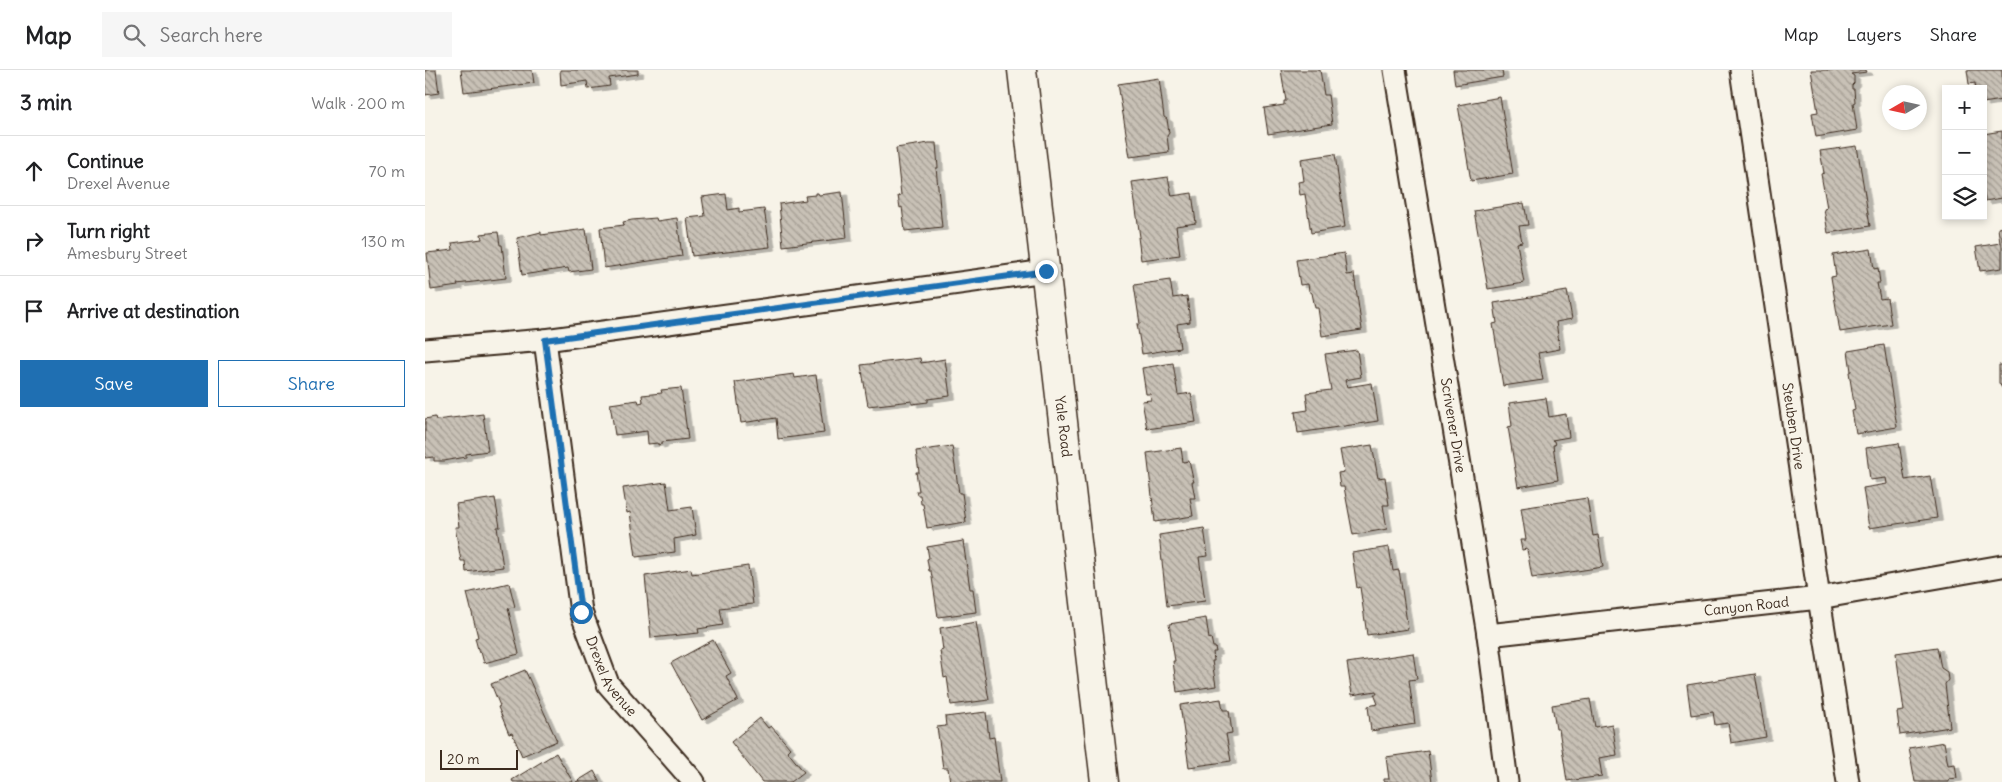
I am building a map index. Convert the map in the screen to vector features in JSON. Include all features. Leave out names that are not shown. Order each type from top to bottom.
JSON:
[{"type":"main road","name":"Yale Road","points":[[1022,70],[1105,782]]},
{"type":"street","name":"Scrivener Drive","points":[[1395,70],[1488,635],[1507,782]]},
{"type":"street","name":"Steuben Drive","points":[[1741,70],[1848,782]]},
{"type":"street","points":[[425,350],[545,340],[1046,271]]},
{"type":"street","name":"Drexel Avenue","points":[[545,340],[581,612],[608,684],[693,782]]},
{"type":"street","name":"Canyon Road","points":[[1488,635],[1819,598],[2002,566]]},
{"type":"building","points":[[425,70],[436,70],[439,93],[425,95]]},
{"type":"building","points":[[461,70],[532,70],[534,83],[464,92]]},
{"type":"building","points":[[560,70],[638,70],[638,74],[609,78],[610,86],[588,89],[587,81],[561,85]]},
{"type":"building","points":[[1281,70],[1320,70],[1324,95],[1328,95],[1332,124],[1268,134],[1264,108],[1284,105],[1284,101],[1286,101]]},
{"type":"building","points":[[1453,70],[1502,70],[1503,77],[1455,85]]},
{"type":"building","points":[[1811,70],[1866,70],[1867,72],[1851,74],[1854,76],[1852,89],[1854,89],[1855,102],[1853,103],[1857,130],[1816,137],[1812,113],[1818,112]]},
{"type":"building","points":[[1967,70],[2002,70],[2002,100],[1987,102],[1987,85],[1969,84]]},
{"type":"building","points":[[1159,78],[1164,117],[1167,119],[1169,133],[1167,136],[1169,152],[1130,157],[1118,84]]},
{"type":"building","points":[[1500,97],[1513,174],[1471,181],[1458,105]]},
{"type":"building","points":[[2002,131],[2002,198],[1987,201],[1987,175],[1987,133]]},
{"type":"building","points":[[936,143],[938,168],[936,168],[942,227],[905,231],[902,207],[900,208],[898,196],[901,195],[896,148]]},
{"type":"building","points":[[1857,146],[1870,226],[1828,233],[1824,209],[1827,208],[1821,174],[1824,173],[1820,151]]},
{"type":"building","points":[[1335,154],[1345,227],[1311,233],[1305,194],[1300,195],[1298,182],[1304,181],[1301,159]]},
{"type":"building","points":[[1168,177],[1172,196],[1192,193],[1196,223],[1176,226],[1180,255],[1141,260],[1138,237],[1140,237],[1132,182]]},
{"type":"building","points":[[842,192],[847,238],[783,246],[779,204],[806,200],[805,196],[815,195],[815,193],[819,195]]},
{"type":"building","points":[[726,194],[728,210],[739,208],[739,212],[764,209],[770,247],[692,256],[687,218],[705,216],[702,197]]},
{"type":"building","points":[[1524,203],[1528,225],[1519,226],[1522,242],[1517,243],[1524,283],[1488,289],[1474,211]]},
{"type":"building","points":[[656,218],[657,221],[677,218],[682,256],[604,268],[600,228],[624,225],[623,222],[632,220]]},
{"type":"building","points":[[2002,227],[2002,268],[1980,271],[1976,247],[2000,243],[1998,228]]},
{"type":"building","points":[[586,229],[591,269],[569,272],[568,268],[522,275],[517,238],[541,232],[541,235]]},
{"type":"building","points":[[498,232],[500,245],[502,245],[506,278],[457,284],[458,286],[431,290],[427,253],[453,250],[452,243],[482,239],[481,234]]},
{"type":"building","points":[[1871,249],[1874,269],[1878,268],[1880,283],[1877,283],[1880,299],[1887,298],[1891,324],[1840,332],[1831,277],[1836,276],[1833,255]]},
{"type":"building","points":[[1344,253],[1347,275],[1354,274],[1362,330],[1322,336],[1318,308],[1315,308],[1308,284],[1300,285],[1296,260]]},
{"type":"building","points":[[1170,280],[1173,298],[1187,296],[1190,322],[1177,324],[1180,348],[1142,354],[1137,324],[1140,324],[1134,285]]},
{"type":"building","points":[[1567,291],[1572,319],[1556,322],[1560,349],[1538,353],[1543,380],[1503,386],[1493,324],[1497,323],[1494,303]]},
{"type":"building","points":[[1884,345],[1897,427],[1856,434],[1852,411],[1855,410],[1848,351]]},
{"type":"building","points":[[1357,350],[1361,377],[1345,380],[1347,387],[1372,383],[1378,421],[1298,433],[1295,412],[1308,410],[1306,393],[1331,390],[1325,354]]},
{"type":"building","points":[[920,358],[921,363],[945,359],[950,396],[928,399],[928,402],[912,404],[912,401],[868,406],[861,365]]},
{"type":"building","points":[[1173,363],[1178,395],[1191,393],[1196,422],[1147,429],[1142,401],[1151,400],[1150,394],[1146,394],[1142,368]]},
{"type":"building","points":[[1999,365],[2002,365],[2002,388],[1999,383]]},
{"type":"building","points":[[794,374],[795,378],[816,375],[824,433],[778,439],[776,418],[741,423],[735,382]]},
{"type":"building","points":[[681,388],[688,439],[662,442],[662,444],[658,445],[658,443],[648,444],[647,431],[615,435],[610,404],[638,400],[639,403],[643,402],[642,395],[662,393],[661,390]]},
{"type":"building","points":[[1546,398],[1549,417],[1566,414],[1569,437],[1552,440],[1555,445],[1553,445],[1558,480],[1518,487],[1508,427],[1512,426],[1509,403]]},
{"type":"building","points":[[483,414],[488,451],[466,454],[466,457],[444,461],[434,461],[434,457],[425,458],[425,419],[435,417],[436,420]]},
{"type":"building","points":[[1899,443],[1905,480],[1930,476],[1937,518],[1869,528],[1863,488],[1887,484],[1886,478],[1870,480],[1866,448]]},
{"type":"building","points":[[1372,445],[1378,478],[1385,477],[1389,505],[1383,505],[1387,529],[1353,535],[1344,487],[1340,487],[1338,473],[1344,472],[1340,450]]},
{"type":"building","points":[[952,446],[959,493],[962,493],[966,522],[927,528],[923,504],[921,504],[920,495],[917,495],[916,491],[919,491],[916,472],[919,472],[916,451]]},
{"type":"building","points":[[1181,448],[1183,462],[1189,461],[1194,482],[1192,482],[1195,498],[1190,498],[1193,516],[1155,522],[1147,453]]},
{"type":"building","points":[[666,482],[670,510],[692,507],[696,535],[674,539],[675,552],[636,557],[630,512],[627,513],[623,488]]},
{"type":"building","points":[[495,498],[500,527],[497,527],[503,567],[466,572],[465,561],[461,561],[455,527],[459,527],[456,504]]},
{"type":"building","points":[[1587,498],[1593,536],[1598,535],[1603,567],[1532,578],[1527,549],[1522,550],[1520,540],[1526,540],[1521,508]]},
{"type":"building","points":[[1204,528],[1208,556],[1199,557],[1205,601],[1167,606],[1159,535]]},
{"type":"building","points":[[963,541],[970,589],[973,589],[976,612],[938,617],[931,571],[929,571],[927,559],[929,558],[927,547]]},
{"type":"building","points":[[1389,547],[1393,571],[1399,570],[1408,629],[1367,635],[1360,587],[1357,588],[1352,553]]},
{"type":"building","points":[[748,566],[753,604],[720,608],[723,625],[698,629],[699,633],[651,638],[645,576],[691,569],[692,574]]},
{"type":"building","points":[[509,583],[515,607],[508,608],[519,654],[484,663],[475,638],[478,637],[467,593]]},
{"type":"building","points":[[1206,618],[1209,639],[1211,638],[1216,652],[1213,652],[1214,661],[1212,661],[1216,686],[1177,692],[1173,661],[1175,661],[1169,624]]},
{"type":"building","points":[[976,622],[989,700],[951,705],[947,677],[944,678],[940,651],[943,650],[940,628]]},
{"type":"building","points":[[713,640],[731,673],[726,676],[738,700],[702,720],[671,663]]},
{"type":"building","points":[[1937,647],[1941,668],[1947,672],[1948,680],[1945,684],[1950,727],[1900,735],[1897,712],[1904,711],[1896,653]]},
{"type":"building","points":[[1413,653],[1417,679],[1409,680],[1415,724],[1371,731],[1368,706],[1378,704],[1374,694],[1377,694],[1376,691],[1352,695],[1347,663]]},
{"type":"building","points":[[525,670],[557,741],[522,756],[512,733],[509,734],[491,684]]},
{"type":"building","points":[[1755,674],[1766,737],[1731,743],[1728,723],[1715,725],[1713,712],[1691,715],[1687,685]]},
{"type":"building","points":[[1221,699],[1223,710],[1229,710],[1232,733],[1226,734],[1231,761],[1189,767],[1180,705]]},
{"type":"building","points":[[1590,699],[1595,727],[1612,724],[1617,755],[1599,758],[1602,776],[1567,781],[1559,729],[1556,729],[1552,705]]},
{"type":"building","points":[[986,712],[989,738],[994,737],[1000,782],[950,782],[948,768],[943,768],[937,727],[946,726],[945,717]]},
{"type":"building","points":[[760,718],[768,728],[771,726],[790,748],[787,751],[804,772],[791,782],[762,782],[731,742]]},
{"type":"building","points":[[1944,742],[1948,765],[1955,764],[1957,778],[1949,779],[1949,782],[1915,782],[1909,748]]},
{"type":"building","points":[[1428,751],[1432,782],[1384,782],[1384,779],[1389,779],[1386,757]]},
{"type":"building","points":[[556,753],[573,782],[513,782],[512,780]]},
{"type":"building","points":[[594,771],[600,782],[576,782]]},
{"type":"route","points":[[581,612],[545,340],[1046,271]]}]
